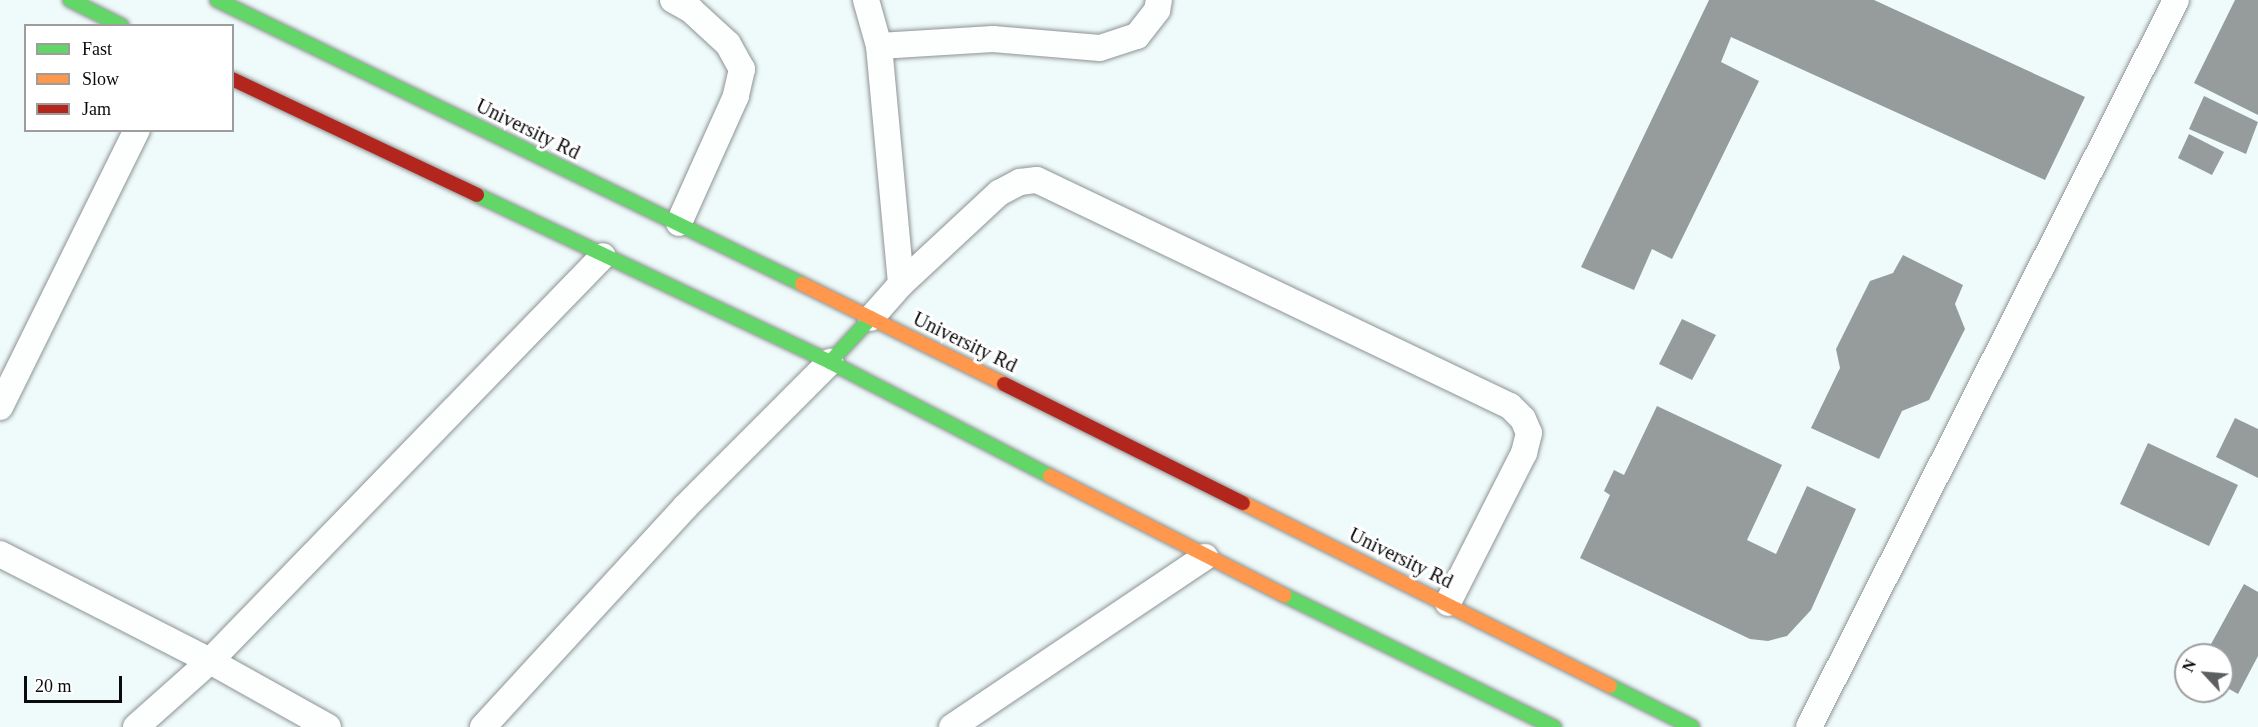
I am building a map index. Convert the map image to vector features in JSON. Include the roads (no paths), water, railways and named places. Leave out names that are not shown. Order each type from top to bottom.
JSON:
[{"type":"street","points":[[70,0],[118,24]]},
{"type":"street","name":"University Rd","points":[[217,0],[679,223],[1448,603],[1692,727]]},
{"type":"street","points":[[672,0],[691,10],[728,44],[742,69],[736,96],[679,223]]},
{"type":"street","points":[[866,0],[879,46],[901,284]]},
{"type":"street","points":[[879,46],[993,39],[1100,48],[1137,36],[1157,10],[1159,0]]},
{"type":"street","points":[[1809,727],[2176,0]]},
{"type":"street","points":[[234,80],[830,362],[1205,557],[1554,727]]},
{"type":"street","points":[[0,407],[136,132]]},
{"type":"street","points":[[483,727],[686,506],[830,362],[901,284],[999,193],[1020,182],[1037,180],[1510,406],[1524,420],[1529,433],[1524,453],[1448,603]]},
{"type":"street","points":[[136,727],[210,661],[603,256]]},
{"type":"street","points":[[0,554],[210,661],[328,727]]},
{"type":"street","points":[[952,727],[1205,557]]}]
